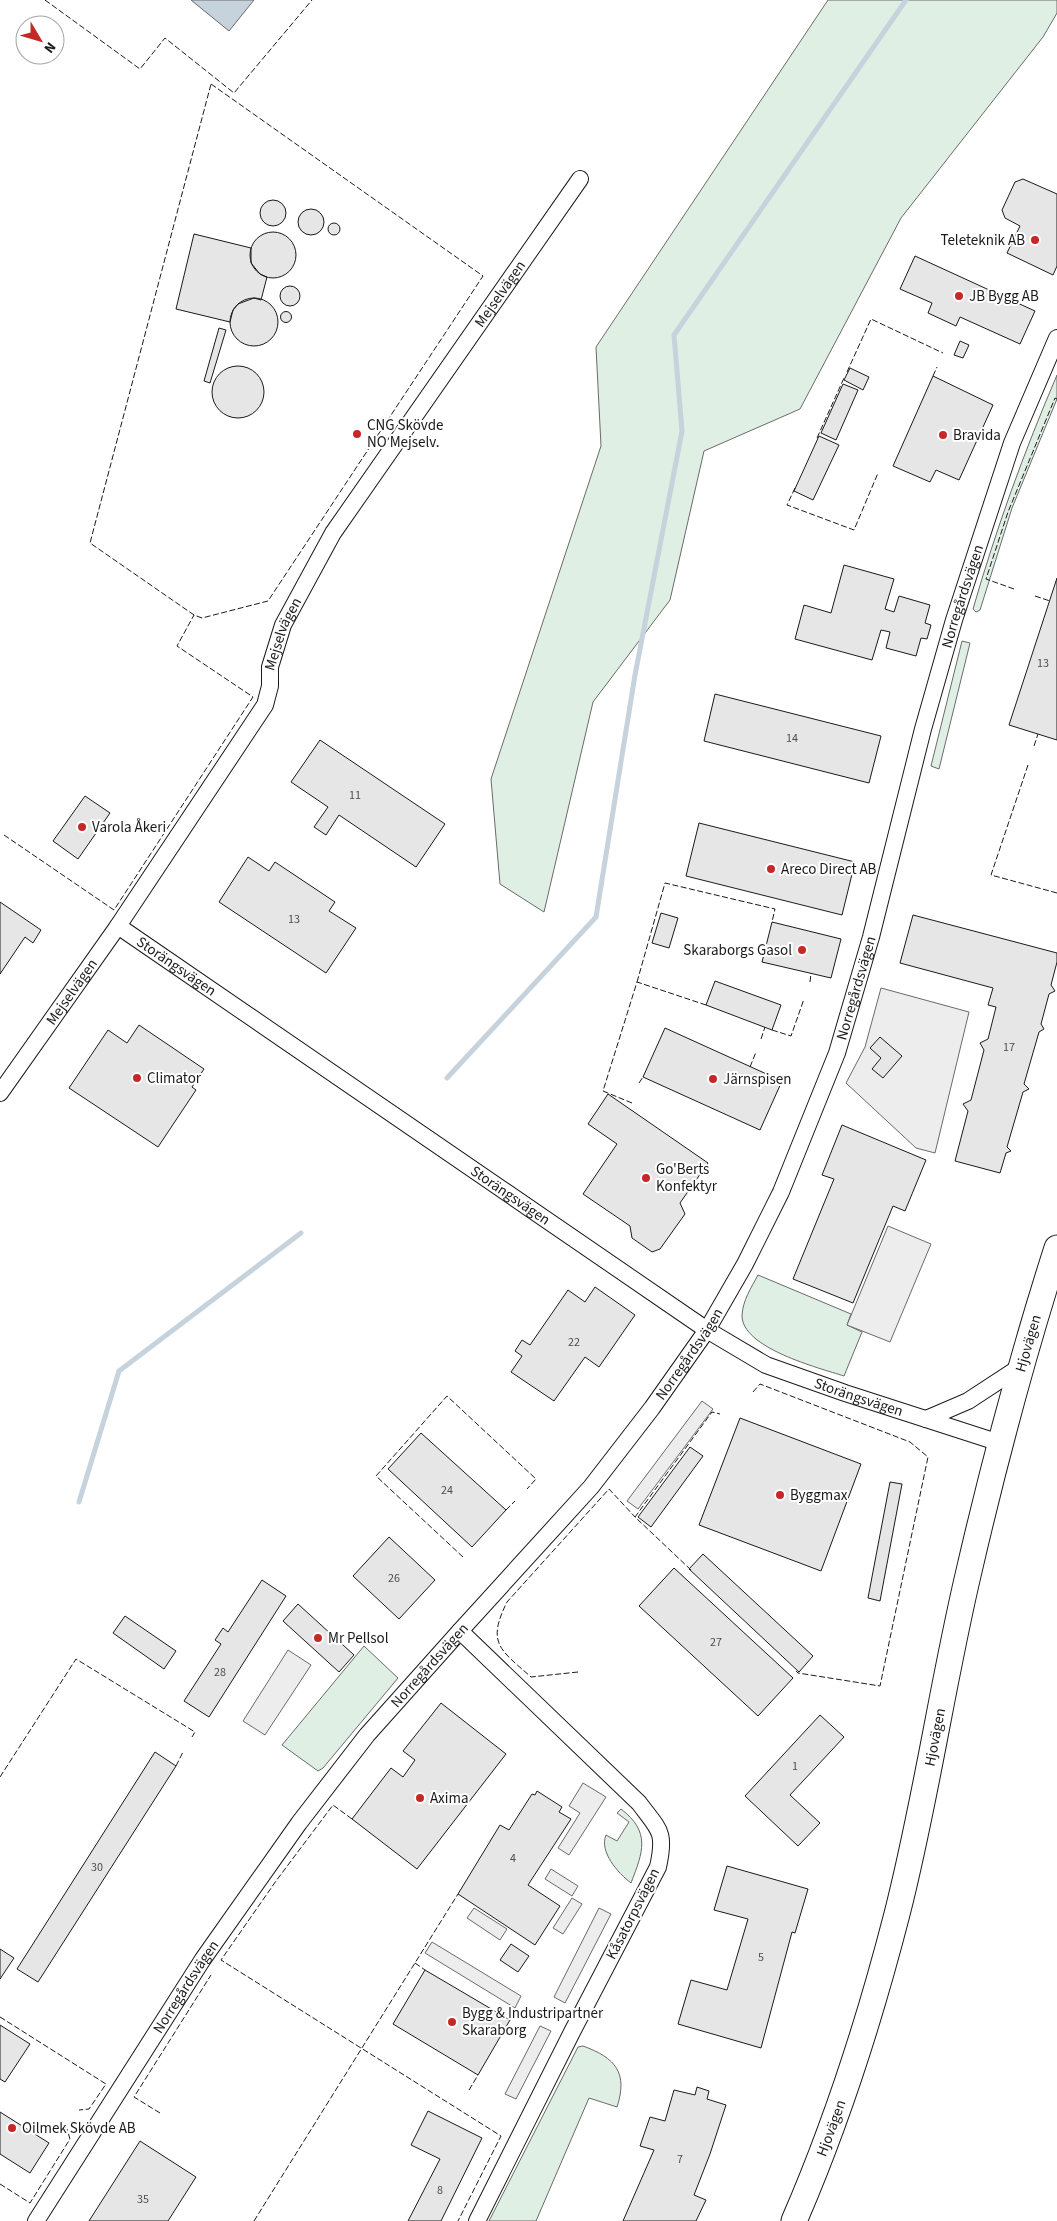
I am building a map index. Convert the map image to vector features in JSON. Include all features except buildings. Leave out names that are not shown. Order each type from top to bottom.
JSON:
[{"type":"main road","name":"Hjovägen","points":[[794,2221],[814,2173],[864,2032],[897,1912],[969,1572],[1000,1443],[1057,1248]]},
{"type":"street","name":"Mejselvägen","points":[[0,1094],[118,926],[265,705],[270,686],[270,666],[284,625],[333,533],[580,179]]},
{"type":"street","name":"Norregårdsvägen","points":[[36,2221],[203,1959],[299,1823],[367,1735],[592,1487],[652,1408],[707,1330],[745,1264],[781,1192],[837,1053],[872,937],[923,729],[954,620],[1012,443],[1057,338]]},
{"type":"street","name":"Storängsvägen","points":[[118,926],[707,1330],[766,1365],[926,1420],[1000,1443]]},
{"type":"street","points":[[926,1420],[968,1401],[1023,1364]]},
{"type":"street","name":"Kåsatorpsvägen","points":[[460,1631],[639,1803],[661,1832],[662,1851],[658,1867],[477,2221]]},
{"type":"green space","points":[[828,0],[1057,0],[1057,13],[1043,37],[901,218],[800,409],[704,451],[670,600],[593,702],[544,912],[500,884],[491,779],[601,446],[596,347]]},
{"type":"green space","points":[[1057,375],[1057,399],[1012,508],[980,610],[976,612],[973,609],[1001,520]]},
{"type":"green space","points":[[962,641],[970,643],[939,769],[931,766]]},
{"type":"green space","points":[[758,1275],[851,1314],[847,1325],[862,1332],[844,1376],[783,1355],[767,1347],[745,1327],[742,1315],[743,1310],[750,1289]]},
{"type":"green space","points":[[364,1646],[398,1678],[323,1768],[318,1771],[282,1745]]},
{"type":"green space","points":[[621,1809],[631,1818],[641,1834],[642,1843],[639,1862],[631,1883],[611,1862],[605,1848],[606,1835],[617,1841],[629,1822],[617,1813]]},
{"type":"green space","points":[[583,2046],[604,2056],[616,2068],[620,2076],[621,2085],[617,2107],[589,2098],[536,2221],[489,2221],[578,2047]]},
{"type":"shaded area","points":[[191,0],[254,0],[229,31]]},
{"type":"shaded area","points":[[881,988],[969,1012],[935,1153],[916,1148],[846,1083],[865,1047]]},
{"type":"shaded area","points":[[888,1226],[931,1244],[890,1342],[847,1325]]},
{"type":"shaded area","points":[[702,1401],[713,1409],[638,1509],[627,1501]]},
{"type":"shaded area","points":[[288,1650],[311,1665],[265,1735],[243,1721]]},
{"type":"shaded area","points":[[583,1783],[606,1797],[569,1855],[558,1848],[580,1813],[569,1806]]},
{"type":"shaded area","points":[[551,1869],[578,1886],[572,1896],[545,1879]]},
{"type":"shaded area","points":[[572,1898],[582,1904],[563,1934],[553,1928]]},
{"type":"shaded area","points":[[474,1908],[507,1929],[500,1940],[467,1918]]},
{"type":"shaded area","points":[[599,1908],[611,1914],[565,2003],[554,1997]]},
{"type":"shaded area","points":[[432,1942],[521,1996],[515,2008],[425,1953]]},
{"type":"shaded area","points":[[540,2026],[551,2031],[516,2099],[505,2094]]},
{"type":"waterway","points":[[447,1078],[596,917],[635,675],[682,431],[674,335],[906,0]]},
{"type":"waterway","points":[[79,1502],[119,1371],[301,1233]]},
{"type":"fence","points":[[45,0],[140,69],[165,38],[234,93],[312,0]]},
{"type":"fence","points":[[211,84],[483,276],[268,601],[202,618],[194,615],[90,543],[211,84]]},
{"type":"fence","points":[[847,372],[871,319],[943,353]]},
{"type":"fence","points":[[933,376],[937,367]]},
{"type":"fence","points":[[817,438],[844,378]]},
{"type":"fence","points":[[1014,589],[986,579],[1008,512],[1055,398],[1057,399]]},
{"type":"fence","points":[[795,488],[787,505],[854,530],[878,473]]},
{"type":"fence","points":[[1035,596],[1050,601]]},
{"type":"fence","points":[[4,835],[114,910],[253,697],[177,646],[194,615]]},
{"type":"fence","points":[[1034,746],[1038,734]]},
{"type":"fence","points":[[1028,765],[991,875],[1057,893]]},
{"type":"fence","points":[[637,982],[665,883],[775,909],[772,922]]},
{"type":"fence","points":[[810,982],[811,973]]},
{"type":"fence","points":[[632,1103],[603,1091],[637,982],[706,1005]]},
{"type":"fence","points":[[772,1030],[791,1036],[804,999]]},
{"type":"fence","points":[[761,1039],[765,1027]]},
{"type":"fence","points":[[750,1067],[756,1052]]},
{"type":"fence","points":[[639,1083],[643,1077]]},
{"type":"fence","points":[[753,1392],[760,1384],[910,1442],[928,1457],[880,1686],[798,1673],[796,1671]]},
{"type":"fence","points":[[463,1557],[376,1476],[447,1396],[536,1479],[527,1489]]},
{"type":"fence","points":[[691,1570],[635,1517],[712,1412],[720,1414]]},
{"type":"fence","points":[[578,1672],[531,1677],[512,1660],[500,1645],[497,1637],[501,1616],[507,1602],[609,1489],[635,1517]]},
{"type":"fence","points":[[506,1510],[515,1501]]},
{"type":"fence","points":[[0,1777],[76,1659],[195,1732],[192,1737]]},
{"type":"fence","points":[[176,1766],[183,1752]]},
{"type":"fence","points":[[352,1819],[333,1805],[276,1881],[221,1960],[501,2136],[458,2221]]},
{"type":"fence","points":[[254,2221],[458,1894]]},
{"type":"fence","points":[[415,1963],[425,1970]]},
{"type":"fence","points":[[160,2113],[134,2097],[211,1975]]},
{"type":"fence","points":[[0,2017],[106,2084],[89,2109],[79,2110]]},
{"type":"fence","points":[[469,2090],[478,2075]]},
{"type":"fence","points":[[0,2184],[30,2203],[70,2139],[67,2129]]},
{"type":"place","name":"Teleteknik AB","points":[[1035,240]]},
{"type":"place","name":"JB Bygg AB","points":[[959,296]]},
{"type":"place","name":"CNG Skövde NO Mejselv.","points":[[357,434]]},
{"type":"place","name":"Bravida","points":[[943,435]]},
{"type":"place","name":"Varola Åkeri","points":[[82,827]]},
{"type":"place","name":"Areco Direct AB","points":[[771,869]]},
{"type":"place","name":"Skaraborgs Gasol","points":[[802,950]]},
{"type":"place","name":"Climator","points":[[137,1078]]},
{"type":"place","name":"Järnspisen","points":[[713,1079]]},
{"type":"place","name":"Go'Berts Konfektyr","points":[[646,1178]]},
{"type":"place","name":"Byggmax","points":[[780,1495]]},
{"type":"place","name":"Mr Pellsol","points":[[318,1638]]},
{"type":"place","name":"Axima","points":[[420,1798]]},
{"type":"place","name":"Bygg & Industripartner Skaraborg","points":[[452,2022]]},
{"type":"place","name":"Oilmek Skövde AB","points":[[12,2128]]}]
